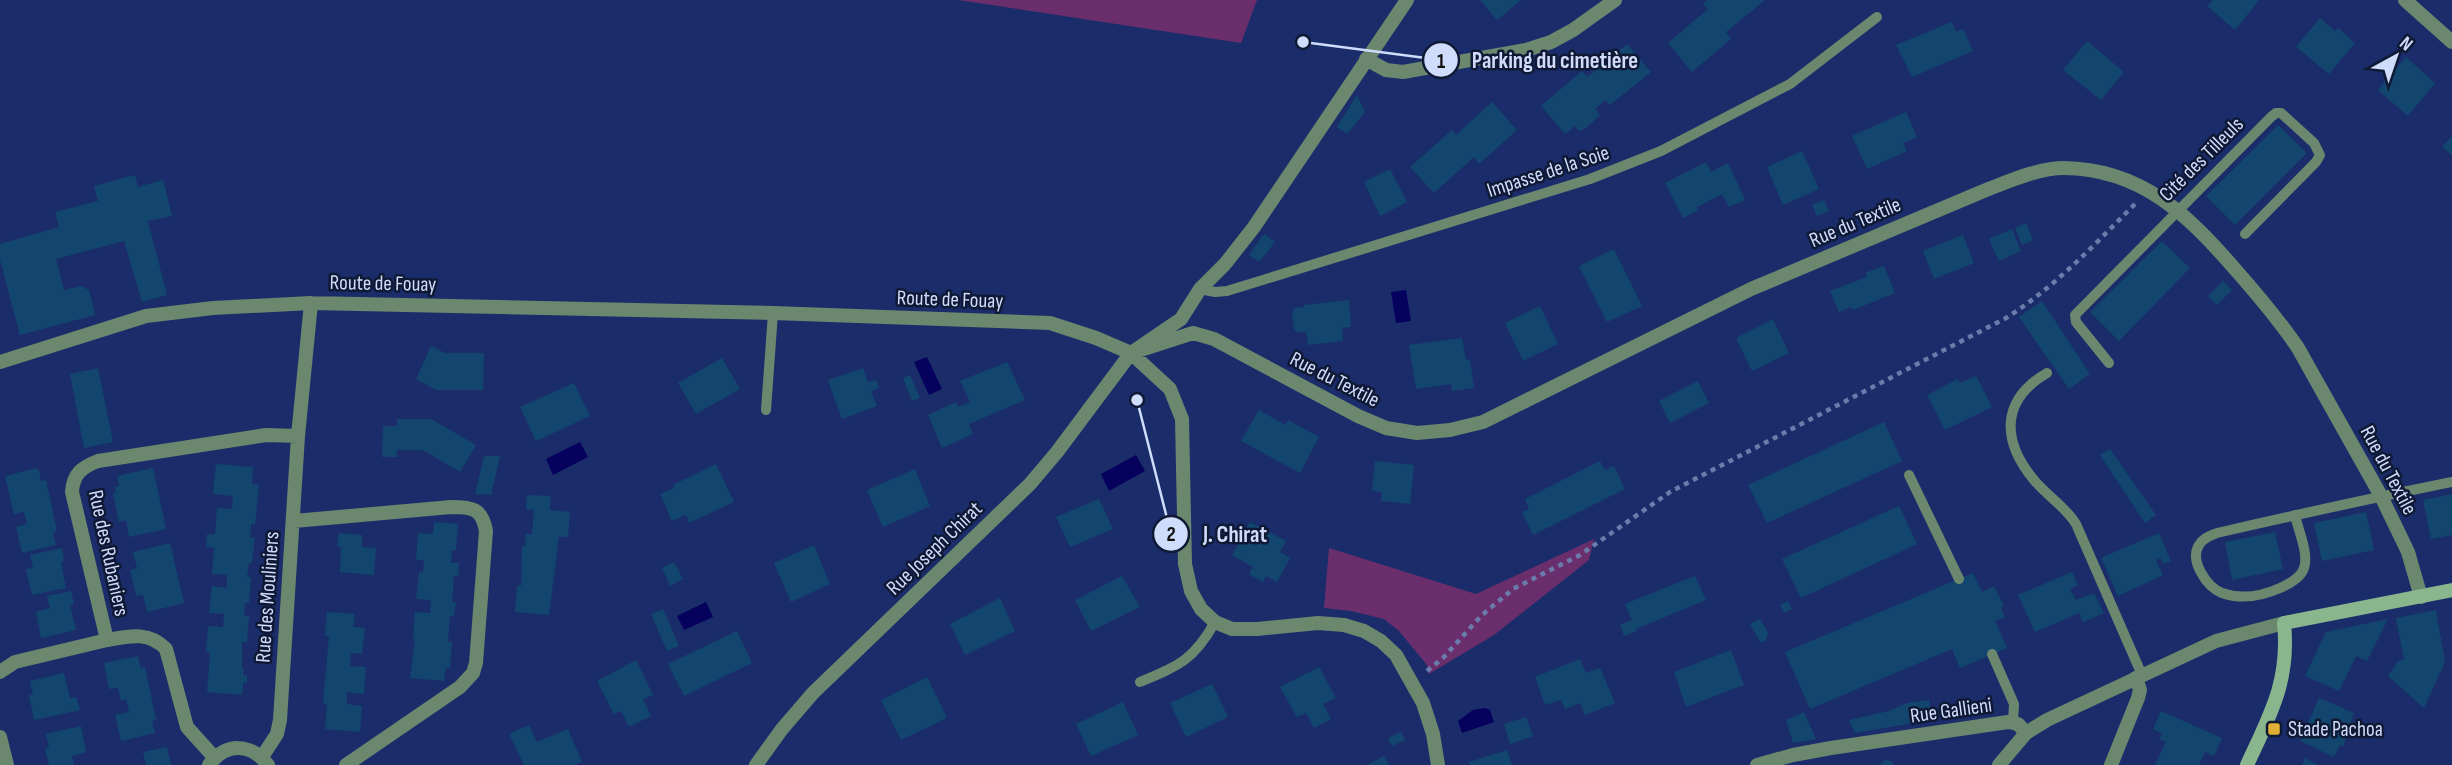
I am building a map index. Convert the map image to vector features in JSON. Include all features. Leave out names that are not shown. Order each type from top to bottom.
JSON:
[{"type":"main road","points":[[2247,765],[2277,700],[2283,677],[2286,653],[2284,623],[2452,590]]},
{"type":"street","points":[[1131,353],[1181,319],[1200,289],[1225,264],[1292,175],[1407,0]]},
{"type":"street","points":[[1366,59],[1386,69],[1404,72],[1526,50],[1551,42],[1573,30],[1615,0]]},
{"type":"street","points":[[2405,0],[2452,42]]},
{"type":"street","name":"Rue du Textile","points":[[1131,353],[1193,333],[1214,339],[1358,416],[1386,428],[1417,433],[1450,430],[1483,422],[1751,289],[2022,176],[2063,168],[2108,174],[2156,194],[2178,209],[2198,228],[2283,326],[2381,496],[2408,552],[2421,597]]},
{"type":"street","name":"Route de Fouay","points":[[0,362],[146,316],[213,308],[311,303],[773,313],[1050,323],[1131,353],[1170,389],[1182,419],[1185,564],[1191,591],[1201,609],[1215,622]]},
{"type":"street","name":"Route de Fouay","points":[[298,436],[311,303]]},
{"type":"street","name":"Rue Joseph Chirat","points":[[756,765],[782,729],[814,693],[1030,484],[1131,353]]},
{"type":"street","name":"Rue des Mouliniers","points":[[265,761],[280,720],[298,436]]},
{"type":"street","name":"Rue des Rubaniers","points":[[212,761],[187,727],[166,649],[159,641],[148,636],[107,640],[72,492],[73,482],[81,469],[98,461],[253,437],[298,436]]},
{"type":"street","points":[[294,521],[451,507],[465,507],[477,511],[484,520],[486,531],[473,673],[460,687],[346,765]]},
{"type":"street","points":[[1215,622],[1232,629],[1318,623],[1344,625],[1364,631],[1381,641],[1396,655],[1423,703],[1433,734],[1438,765]]},
{"type":"street","points":[[1998,765],[2026,733],[2047,720],[2216,641],[2284,623]]},
{"type":"street","points":[[0,672],[15,662],[107,640]]},
{"type":"street","points":[[2111,765],[2138,698],[2139,677]]},
{"type":"street","name":"Rue Gallieni","points":[[1758,765],[1818,750],[2013,722],[2026,733]]},
{"type":"street","points":[[0,737],[7,765]]},
{"type":"street","points":[[212,761],[223,751],[233,748],[253,751],[265,761]]},
{"type":"lane","name":"Impasse de la Soie","points":[[1200,289],[1227,291],[1621,168],[1699,133],[1790,83],[1877,17]]},
{"type":"lane","name":"Cité des Tilleuls","points":[[2109,363],[2076,322],[2075,314],[2270,117],[2281,113],[2314,143],[2320,155],[2245,234]]},
{"type":"lane","points":[[766,410],[773,313]]},
{"type":"lane","points":[[2047,373],[2026,388],[2013,407],[2012,437],[2023,464],[2033,478],[2066,510],[2076,524],[2139,677]]},
{"type":"lane","points":[[1909,475],[1959,579]]},
{"type":"lane","points":[[2295,515],[2305,566],[2291,583],[2263,595],[2248,597],[2220,592],[2209,585],[2196,557],[2198,546],[2217,533],[2295,515],[2381,496],[2452,482]]},
{"type":"lane","points":[[1140,682],[1170,669],[1195,653],[1215,622]]},
{"type":"lane","points":[[1992,654],[2014,704],[2013,722]]},
{"type":"path","points":[[1435,665],[1481,616],[1513,589],[1580,555],[1670,492],[2006,318],[2038,297],[2059,280],[2137,202],[2143,189]]},
{"type":"shaded area","points":[[958,0],[1257,0],[1241,43]]},
{"type":"shaded area","points":[[1406,290],[1411,321],[1396,323],[1391,292]]},
{"type":"shaded area","points":[[927,357],[942,389],[929,395],[914,362]]},
{"type":"shaded area","points":[[580,442],[588,457],[553,475],[546,459]]},
{"type":"shaded area","points":[[1136,455],[1145,471],[1109,491],[1101,474]]},
{"type":"shaded area","points":[[1594,539],[1589,560],[1494,635],[1429,674],[1427,665],[1399,631],[1384,619],[1324,608],[1329,548],[1476,594]]},
{"type":"shaded area","points":[[706,602],[713,617],[684,630],[677,616]]},
{"type":"shaded area","points":[[1473,710],[1490,710],[1494,722],[1462,733],[1458,721]]},
{"type":"building","points":[[1480,0],[1521,0],[1497,20]]},
{"type":"building","points":[[1707,0],[1765,0],[1726,32],[1731,39],[1692,72],[1668,43],[1708,9],[1703,4]]},
{"type":"building","points":[[2213,0],[2259,0],[2235,30],[2207,6]]},
{"type":"building","points":[[2320,18],[2335,31],[2338,28],[2355,43],[2329,74],[2296,47]]},
{"type":"building","points":[[1952,22],[1956,32],[1963,29],[1973,51],[1912,77],[1896,45]]},
{"type":"building","points":[[2087,41],[2124,72],[2101,100],[2063,70]]},
{"type":"building","points":[[1627,44],[1651,72],[1610,105],[1605,100],[1595,109],[1600,115],[1585,129],[1579,131],[1575,126],[1565,134],[1541,106],[1582,71],[1587,77]]},
{"type":"building","points":[[2406,57],[2435,83],[2408,116],[2378,90]]},
{"type":"building","points":[[1357,95],[1365,112],[1347,134],[1337,127]]},
{"type":"building","points":[[1492,102],[1517,130],[1479,164],[1474,157],[1434,193],[1410,167],[1452,130],[1456,135]]},
{"type":"building","points":[[1906,112],[1917,137],[1903,143],[1907,151],[1867,169],[1852,136]]},
{"type":"building","points":[[2278,125],[2307,153],[2235,225],[2206,196]]},
{"type":"building","points":[[2452,136],[2452,155],[2442,147]]},
{"type":"building","points":[[1802,151],[1819,189],[1783,205],[1767,167]]},
{"type":"building","points":[[1706,162],[1711,172],[1728,163],[1745,200],[1729,207],[1722,194],[1683,218],[1665,183]]},
{"type":"building","points":[[1390,169],[1407,202],[1380,216],[1364,182]]},
{"type":"building","points":[[135,175],[138,187],[163,180],[172,216],[148,221],[167,295],[142,302],[124,241],[56,259],[64,290],[81,286],[89,290],[95,315],[20,335],[0,260],[0,244],[59,227],[55,212],[98,201],[94,186]]},
{"type":"building","points":[[1824,200],[1829,211],[1817,216],[1812,205]]},
{"type":"building","points":[[2026,223],[2033,240],[2022,245],[2015,228]]},
{"type":"building","points":[[2012,229],[2021,251],[1999,261],[1989,239]]},
{"type":"building","points":[[1264,234],[1275,242],[1259,262],[1249,255]]},
{"type":"building","points":[[1963,235],[1974,263],[1934,279],[1923,251]]},
{"type":"building","points":[[2162,241],[2190,268],[2119,341],[2090,312]]},
{"type":"building","points":[[1614,249],[1642,306],[1607,322],[1579,266]]},
{"type":"building","points":[[1884,266],[1895,293],[1853,310],[1851,307],[1839,312],[1830,291],[1867,277],[1865,273]]},
{"type":"building","points":[[2223,281],[2232,290],[2217,305],[2208,296]]},
{"type":"building","points":[[1349,300],[1351,327],[1342,328],[1343,341],[1308,345],[1306,332],[1294,329],[1292,312],[1295,308]]},
{"type":"building","points":[[2042,301],[2090,374],[2069,389],[2019,317]]},
{"type":"building","points":[[1540,306],[1558,344],[1523,361],[1505,323]]},
{"type":"building","points":[[1773,319],[1789,353],[1752,371],[1736,338]]},
{"type":"building","points":[[1462,338],[1466,360],[1470,359],[1474,388],[1452,391],[1451,384],[1416,389],[1409,345]]},
{"type":"building","points":[[431,346],[445,353],[484,353],[483,390],[436,390],[416,379]]},
{"type":"building","points":[[722,358],[740,389],[696,414],[678,383]]},
{"type":"building","points":[[1007,362],[1025,400],[969,424],[973,434],[942,448],[928,415],[956,402],[958,407],[970,402],[960,381]]},
{"type":"building","points":[[98,368],[113,442],[84,448],[70,374]]},
{"type":"building","points":[[863,368],[868,382],[876,380],[879,388],[871,391],[877,406],[842,419],[828,380]]},
{"type":"building","points":[[910,375],[920,398],[912,401],[903,378]]},
{"type":"building","points":[[1976,376],[1992,407],[1945,430],[1927,395],[1958,379],[1960,383]]},
{"type":"building","points":[[1698,381],[1709,403],[1670,423],[1659,401]]},
{"type":"building","points":[[574,383],[590,416],[536,441],[520,407]]},
{"type":"building","points":[[1259,410],[1285,425],[1288,420],[1319,437],[1300,473],[1241,441]]},
{"type":"building","points":[[397,419],[431,419],[476,445],[460,472],[423,450],[397,450],[397,457],[382,457],[383,426],[397,426]]},
{"type":"building","points":[[1884,422],[1902,461],[1767,523],[1748,485]]},
{"type":"building","points":[[2110,449],[2156,515],[2145,523],[2100,455]]},
{"type":"building","points":[[484,456],[500,456],[491,495],[475,494]]},
{"type":"building","points":[[1375,461],[1414,465],[1410,504],[1381,501],[1382,492],[1372,491]]},
{"type":"building","points":[[1600,461],[1605,470],[1614,466],[1625,489],[1533,535],[1522,512],[1529,509],[1525,499]]},
{"type":"building","points":[[216,464],[253,467],[252,484],[259,485],[255,524],[251,524],[250,537],[255,538],[247,577],[251,577],[249,603],[245,603],[244,616],[249,616],[247,642],[242,642],[242,669],[243,675],[247,675],[247,683],[243,683],[242,695],[207,692],[210,653],[206,652],[208,626],[223,627],[224,614],[209,613],[212,586],[227,588],[227,575],[212,574],[214,548],[206,547],[207,534],[215,534],[217,508],[232,509],[233,496],[213,494]]},
{"type":"building","points":[[716,464],[734,502],[689,523],[686,515],[672,521],[660,494]]},
{"type":"building","points":[[36,468],[41,481],[46,480],[57,531],[53,532],[56,545],[22,553],[16,527],[27,524],[24,512],[14,514],[5,476]]},
{"type":"building","points":[[153,468],[166,529],[129,537],[126,520],[119,522],[113,494],[116,493],[115,487],[119,486],[117,476]]},
{"type":"building","points":[[915,469],[930,506],[883,527],[867,490]]},
{"type":"building","points":[[2452,494],[2452,535],[2431,539],[2423,500]]},
{"type":"building","points":[[527,495],[551,496],[550,510],[570,512],[568,537],[559,537],[549,615],[515,612],[517,586],[521,586],[522,546],[525,547],[526,534],[532,534],[534,510],[526,509]]},
{"type":"building","points":[[1099,499],[1113,529],[1070,547],[1056,517]]},
{"type":"building","points":[[1899,506],[1917,544],[1801,598],[1782,559]]},
{"type":"building","points":[[2366,512],[2374,550],[2322,561],[2314,523]]},
{"type":"building","points":[[434,522],[458,524],[456,550],[452,550],[451,563],[459,563],[458,576],[454,576],[452,602],[456,602],[454,616],[450,616],[450,668],[446,668],[444,681],[410,678],[415,612],[430,613],[431,600],[416,599],[419,572],[423,573],[424,560],[416,560],[418,533],[433,534]]},
{"type":"building","points":[[1250,522],[1286,541],[1280,552],[1290,558],[1277,582],[1266,576],[1263,582],[1249,574],[1253,567],[1232,555]]},
{"type":"building","points":[[2275,532],[2283,569],[2232,580],[2225,542]]},
{"type":"building","points":[[339,533],[362,535],[362,547],[376,548],[374,575],[340,572],[341,547],[337,546]]},
{"type":"building","points":[[2159,533],[2171,561],[2163,564],[2161,558],[2156,560],[2163,575],[2118,596],[2101,558]]},
{"type":"building","points":[[170,543],[184,603],[147,612],[143,595],[136,596],[130,570],[137,568],[133,552]]},
{"type":"building","points":[[814,545],[830,584],[791,602],[774,563]]},
{"type":"building","points":[[62,548],[64,561],[61,562],[66,588],[32,595],[26,569],[33,568],[30,555]]},
{"type":"building","points":[[674,562],[683,579],[670,586],[662,568]]},
{"type":"building","points":[[2072,572],[2078,585],[2070,589],[2076,600],[2094,593],[2104,613],[2083,622],[2079,613],[2035,632],[2018,595]]},
{"type":"building","points":[[1973,573],[1982,592],[1994,586],[2004,606],[2001,608],[2005,617],[1995,621],[2007,648],[1960,668],[1952,649],[1810,709],[1785,652]]},
{"type":"building","points":[[1122,576],[1140,607],[1091,631],[1075,600]]},
{"type":"building","points":[[1695,576],[1706,600],[1624,636],[1620,625],[1632,620],[1625,604]]},
{"type":"building","points":[[71,591],[74,604],[70,605],[76,630],[41,638],[36,612],[50,608],[47,596]]},
{"type":"building","points":[[1000,598],[1015,631],[965,655],[950,624]]},
{"type":"building","points":[[1788,601],[1792,609],[1784,613],[1780,605]]},
{"type":"building","points":[[663,609],[679,646],[667,651],[651,614]]},
{"type":"building","points":[[2436,610],[2445,662],[2424,708],[2388,676],[2398,661],[2404,660],[2396,618]]},
{"type":"building","points":[[327,612],[355,614],[353,627],[365,628],[362,654],[351,653],[350,666],[366,667],[364,694],[347,692],[347,704],[362,706],[360,732],[325,729],[327,704],[323,703],[329,636],[325,636]]},
{"type":"building","points":[[1760,619],[1768,632],[1766,640],[1761,643],[1750,624]]},
{"type":"building","points":[[2388,619],[2367,661],[2356,656],[2339,691],[2305,676],[2326,632]]},
{"type":"building","points":[[737,631],[752,663],[684,696],[668,664]]},
{"type":"building","points":[[1731,650],[1744,685],[1686,707],[1674,672]]},
{"type":"building","points":[[138,656],[141,668],[145,667],[156,720],[152,721],[155,733],[121,741],[115,715],[129,712],[126,699],[121,701],[118,688],[109,689],[104,663]]},
{"type":"building","points":[[1580,659],[1586,673],[1600,668],[1615,703],[1585,715],[1580,703],[1565,709],[1561,700],[1545,705],[1535,677]]},
{"type":"building","points":[[636,660],[653,695],[643,699],[651,716],[629,727],[621,711],[614,714],[597,681]]},
{"type":"building","points":[[1319,667],[1336,698],[1323,704],[1331,719],[1314,728],[1306,713],[1297,717],[1280,687]]},
{"type":"building","points":[[64,673],[70,698],[76,697],[80,710],[34,720],[29,695],[33,695],[30,681]]},
{"type":"building","points":[[927,677],[947,718],[901,740],[881,700]]},
{"type":"building","points":[[1212,684],[1228,717],[1186,737],[1170,703]]},
{"type":"building","points":[[2319,698],[2354,713],[2343,747],[2340,745],[2334,757],[2300,741]]},
{"type":"building","points":[[1929,700],[1932,720],[1855,733],[1849,720],[1889,711],[1907,703]]},
{"type":"building","points":[[1123,702],[1138,735],[1091,756],[1076,724]]},
{"type":"building","points":[[2161,711],[2222,738],[2214,756],[2205,752],[2199,765],[2155,765],[2166,742],[2159,739],[2162,734],[2153,729]]},
{"type":"building","points":[[1804,712],[1816,739],[1793,743],[1786,720]]},
{"type":"building","points":[[1526,717],[1533,736],[1510,744],[1504,724]]},
{"type":"building","points":[[529,725],[537,742],[568,729],[582,762],[574,765],[524,765],[509,734]]},
{"type":"building","points":[[81,726],[86,752],[72,756],[74,765],[49,765],[45,748],[49,747],[46,734]]},
{"type":"building","points":[[1401,732],[1405,740],[1392,746],[1388,738]]},
{"type":"building","points":[[167,747],[171,765],[146,765],[143,752]]},
{"type":"building","points":[[1507,750],[1512,765],[1470,765],[1469,762]]},
{"type":"building","points":[[1384,756],[1389,765],[1367,765]]},
{"type":"building","points":[[2305,758],[2318,765],[2302,765]]},
{"type":"building","points":[[1885,760],[1891,761],[1894,765],[1879,765]]},
{"type":"place","name":"Parking du cimetière","points":[[1303,42]]},
{"type":"place","name":"J. Chirat","points":[[1137,400]]},
{"type":"place","name":"Stade Pachoa","points":[[2274,729]]}]
